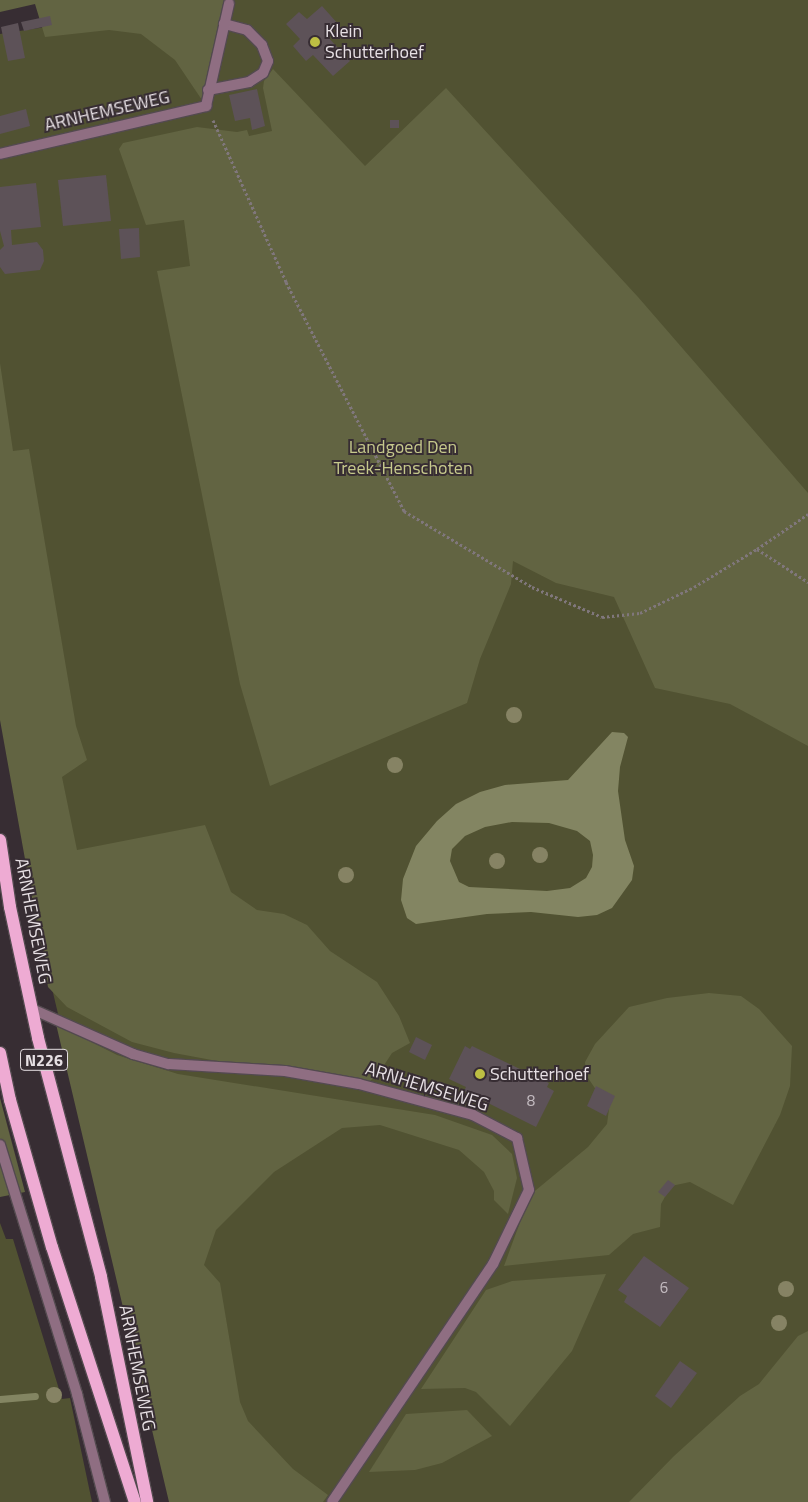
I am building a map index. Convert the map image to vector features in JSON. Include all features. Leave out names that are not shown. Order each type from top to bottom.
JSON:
[{"type":"main road","name":"ARNHEMSEWEG","points":[[0,840],[10,907],[32,1009],[101,1277],[146,1502]]},
{"type":"main road","name":"ARNHEMSEWEG","points":[[0,1053],[10,1100],[52,1247],[135,1502]]},
{"type":"street","points":[[206,106],[228,4]]},
{"type":"street","points":[[208,90],[249,82],[263,73],[268,61],[262,45],[247,30],[224,24]]},
{"type":"street","name":"ARNHEMSEWEG","points":[[0,154],[206,106]]},
{"type":"street","name":"ARNHEMSEWEG","points":[[32,1009],[133,1054],[160,1061],[285,1071],[359,1084],[473,1115],[517,1138],[529,1190],[494,1264],[332,1502]]},
{"type":"street","points":[[0,1145],[77,1394],[105,1502]]},
{"type":"path","points":[[206,106],[286,282],[404,511],[532,587],[602,617],[640,613],[694,587],[757,549],[808,514]]},
{"type":"path","points":[[757,549],[808,582]]},
{"type":"green space","points":[[0,0],[227,0],[204,103],[175,60],[141,34],[109,30],[45,37],[35,4],[0,12]]},
{"type":"green space","name":"Landgoed Den Treek-Henschoten","points":[[222,0],[808,0],[808,1502],[174,1502],[40,938],[0,672],[0,34]]},
{"type":"green space","points":[[273,69],[365,166],[446,88],[638,297],[808,493],[808,746],[730,704],[655,688],[614,597],[556,583],[513,561],[511,584],[480,659],[467,703],[270,786],[240,684],[157,271],[190,266],[184,220],[146,225],[119,149],[123,143],[197,127],[237,132],[247,130],[249,136],[272,131],[263,88],[264,81]]},
{"type":"green space","points":[[0,363],[13,451],[29,449],[76,726],[87,760],[62,777],[77,850],[205,825],[231,892],[257,910],[284,914],[307,925],[330,951],[377,982],[399,1016],[410,1043],[392,1053],[377,1076],[367,1083],[319,1080],[174,1053],[132,1042],[67,1007],[48,987],[0,720]]},
{"type":"green space","points":[[709,993],[741,996],[759,1009],[792,1046],[790,1086],[780,1115],[733,1205],[690,1182],[671,1186],[661,1204],[660,1227],[633,1234],[609,1255],[504,1266],[530,1195],[588,1147],[607,1124],[609,1109],[586,1075],[585,1062],[595,1044],[629,1007],[667,998]]},
{"type":"green space","points":[[56,1024],[117,1055],[178,1074],[435,1115],[492,1135],[512,1154],[517,1178],[508,1214],[494,1200],[494,1191],[484,1172],[459,1150],[380,1125],[342,1128],[274,1172],[216,1230],[204,1265],[220,1283],[240,1402],[248,1421],[293,1469],[328,1495],[323,1502],[169,1502]]},
{"type":"green space","points":[[0,1098],[25,1192],[0,1197]]},
{"type":"green space","points":[[0,1223],[6,1239],[13,1239],[62,1399],[70,1398],[92,1502],[0,1502]]},
{"type":"green space","points":[[606,1274],[572,1351],[510,1426],[476,1392],[465,1388],[421,1389],[486,1290],[512,1281]]},
{"type":"green space","points":[[808,1331],[808,1502],[629,1502],[674,1456],[740,1396],[759,1384],[798,1336]]},
{"type":"green space","points":[[467,1410],[492,1436],[442,1463],[415,1470],[369,1472],[406,1414]]},
{"type":"shaded area","points":[[612,732],[624,733],[628,737],[620,767],[618,791],[625,840],[634,866],[632,880],[612,908],[597,915],[578,917],[531,912],[487,914],[416,924],[407,918],[401,900],[403,879],[416,846],[437,821],[456,804],[480,792],[505,785],[568,780]],"holes":[[[512,822],[549,823],[577,831],[590,841],[593,855],[592,867],[586,878],[570,888],[547,891],[469,887],[459,882],[450,861],[452,849],[465,836],[485,827]]]},
{"type":"building","name":"Klein Schutterhoef","points":[[322,6],[339,25],[327,36],[350,61],[333,76],[313,55],[306,61],[293,46],[300,39],[286,24],[299,12],[307,19]]},
{"type":"building","points":[[50,16],[52,25],[24,31],[21,22]]},
{"type":"building","points":[[18,23],[25,58],[8,61],[1,27]]},
{"type":"building","points":[[257,89],[265,126],[252,130],[250,118],[235,121],[229,95]]},
{"type":"building","points":[[26,109],[30,126],[0,134],[0,116]]},
{"type":"building","points":[[390,120],[399,120],[399,128],[390,128]]},
{"type":"building","points":[[106,175],[111,221],[63,226],[58,180]]},
{"type":"building","points":[[36,183],[41,227],[11,230],[12,245],[37,242],[43,250],[44,261],[40,270],[5,274],[0,267],[0,250],[4,246],[0,231],[0,187]]},
{"type":"building","points":[[139,228],[140,257],[121,259],[119,229]]},
{"type":"building","points":[[416,1037],[432,1045],[425,1060],[409,1052]]},
{"type":"building","points":[[465,1046],[470,1049],[472,1046],[549,1083],[547,1087],[554,1091],[536,1127],[464,1091],[466,1087],[449,1079]]},
{"type":"building","points":[[596,1086],[615,1096],[606,1116],[587,1106]]},
{"type":"building","points":[[668,1180],[675,1185],[665,1197],[658,1192]]},
{"type":"building","points":[[644,1256],[689,1288],[660,1327],[624,1302],[627,1296],[618,1290]]},
{"type":"building","points":[[680,1361],[697,1373],[671,1408],[655,1396]]},
{"type":"waterway","points":[[0,1399],[35,1396]]},
{"type":"place","name":"Klein Schutterhoef","points":[[315,42]]},
{"type":"place","name":"Schutterhoef","points":[[480,1074]]}]
